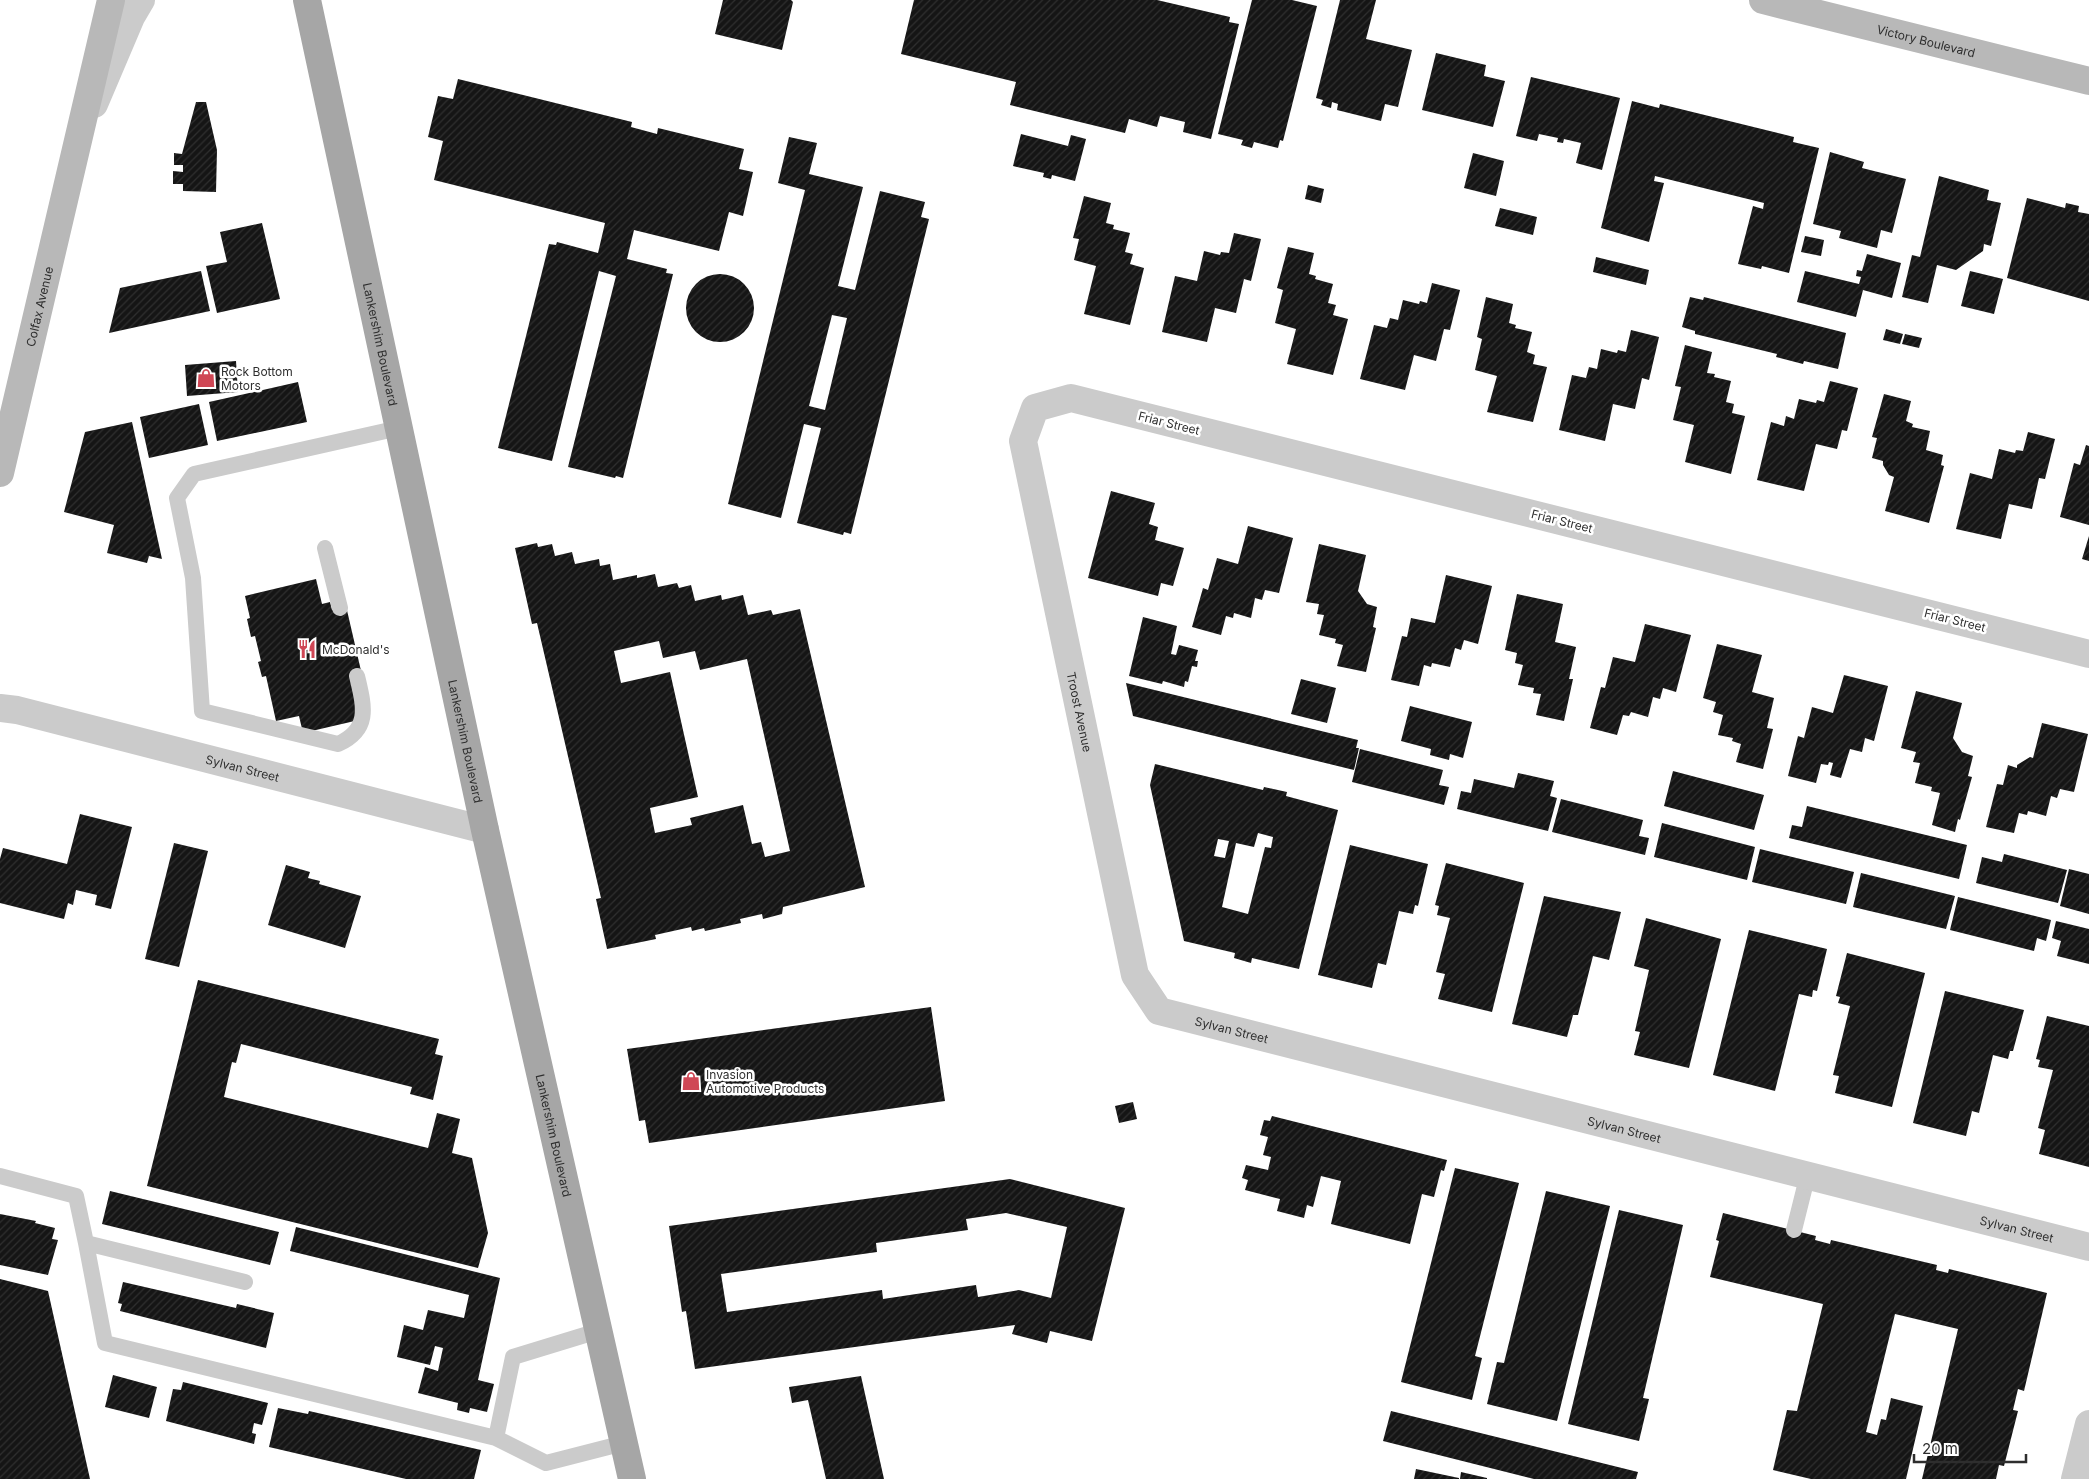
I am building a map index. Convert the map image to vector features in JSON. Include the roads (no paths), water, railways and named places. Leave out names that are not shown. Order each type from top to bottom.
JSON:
[{"type":"main road","name":"Colfax Avenue","points":[[0,473],[4,444],[79,140],[111,0]]},
{"type":"main road","name":"Lankershim Boulevard","points":[[307,0],[485,830],[632,1479]]},
{"type":"main road","name":"Victory Boulevard","points":[[1763,0],[2089,81]]},
{"type":"street","name":"Colfax Avenue","points":[[79,140],[131,17],[141,0]]},
{"type":"street","name":"Friar Street","points":[[1035,408],[1071,398],[2089,654]]},
{"type":"street","name":"Troost Avenue","points":[[1035,408],[1023,441],[1135,975],[1159,1011]]},
{"type":"street","name":"Sylvan Street","points":[[0,708],[17,710],[485,830]]},
{"type":"street","name":"Sylvan Street","points":[[1159,1011],[1808,1174],[2089,1247]]},
{"type":"street","points":[[2076,1479],[2089,1424]]},
{"type":"lane","points":[[357,676],[363,708],[362,724],[352,738],[338,744],[202,711],[193,578],[177,498],[194,474],[399,428]]},
{"type":"lane","points":[[325,548],[340,608]]},
{"type":"lane","points":[[1794,1230],[1808,1174]]},
{"type":"lane","points":[[0,1176],[76,1196],[105,1343],[496,1438],[546,1463],[624,1443]]},
{"type":"lane","points":[[86,1243],[245,1282]]},
{"type":"lane","points":[[496,1438],[513,1357],[598,1330]]},
{"type":"place","name":"Rock Bottom Motors","points":[[206,378]]},
{"type":"place","name":"McDonald's","points":[[307,649]]},
{"type":"place","name":"Invasion Automotive Products","points":[[691,1081]]}]
